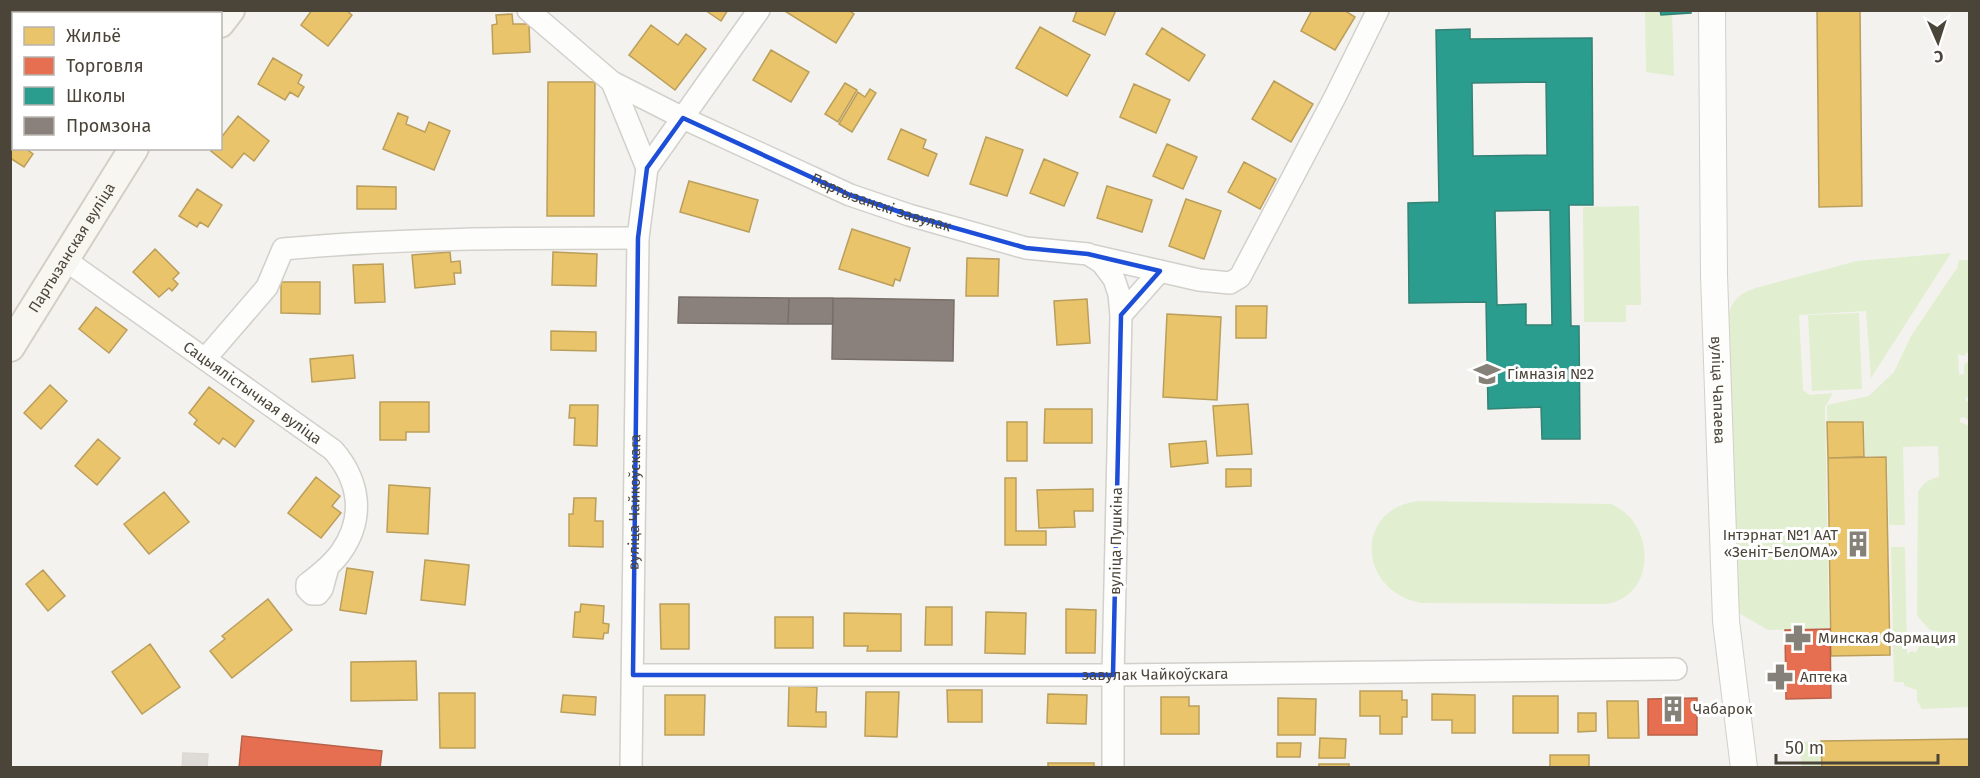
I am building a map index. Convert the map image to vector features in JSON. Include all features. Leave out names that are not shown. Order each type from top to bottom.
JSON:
[{"type":"main road","name":"Партызанская вуліца","points":[[10,347],[133,150]]},
{"type":"street","points":[[528,10],[612,82],[684,118],[759,10]]},
{"type":"street","name":"Партызанскі завулак","points":[[684,118],[850,195],[909,215],[1026,248],[1088,254],[1199,280],[1230,284],[1240,277],[1378,10]]},
{"type":"street","name":"вуліца Чапаева","points":[[1712,10],[1714,275],[1726,621],[1744,768]]},
{"type":"street","points":[[612,82],[648,168]]},
{"type":"street","name":"вуліца Чайкоўскага","points":[[631,768],[638,238],[648,168],[684,118]]},
{"type":"street","points":[[205,359],[267,287],[283,249],[428,240],[638,238]]},
{"type":"street","points":[[1088,254],[1102,263],[1114,279],[1119,294],[1121,315]]},
{"type":"street","name":"Сацыялістычная вуліца","points":[[63,259],[333,450],[349,471],[358,501],[354,527],[340,553],[328,567]]},
{"type":"street","points":[[1121,315],[1160,271]]},
{"type":"street","name":"вуліца Пушкіна","points":[[1113,768],[1121,315]]},
{"type":"street","name":"завулак Чайкоўскага","points":[[633,675],[1113,675],[1676,669]]},
{"type":"highlighted area","points":[[683,118],[850,195],[909,215],[1026,248],[1088,254],[1160,271],[1121,315],[1113,675],[633,675],[638,238],[647,168]]},
{"type":"green space","points":[[1645,11],[1672,11],[1674,76],[1646,72]]},
{"type":"green space","points":[[1639,206],[1641,305],[1626,305],[1626,322],[1584,322],[1583,207]]},
{"type":"green space","points":[[1951,253],[1871,378],[1866,311],[1799,315],[1803,390],[1810,395],[1833,393],[1825,407],[1829,628],[1768,630],[1737,612],[1728,317],[1732,306],[1740,295],[1755,288],[1857,261]]},
{"type":"green space","points":[[1959,260],[1969,260],[1970,287],[1969,351],[1964,356],[1958,354],[1959,375],[1964,374],[1964,365],[1970,360],[1969,396],[1965,399],[1969,403],[1969,421],[1964,417],[1960,418],[1960,422],[1970,426],[1969,707],[1922,709],[1917,701],[1917,690],[1905,686],[1903,682],[1894,682],[1891,547],[1905,547],[1907,654],[1912,651],[1916,653],[1919,646],[1941,645],[1941,632],[1930,630],[1917,613],[1918,492],[1927,482],[1939,477],[1938,446],[1903,447],[1905,525],[1889,525],[1887,456],[1865,456],[1864,421],[1827,422],[1827,405],[1869,396],[1894,372],[1911,336],[1957,268]]},
{"type":"green space","points":[[1859,313],[1862,389],[1812,391],[1808,315]]},
{"type":"green space","points":[[1419,501],[1611,504],[1626,513],[1636,526],[1643,542],[1645,558],[1642,573],[1635,587],[1623,598],[1607,604],[1421,603],[1400,596],[1385,583],[1375,568],[1372,550],[1374,533],[1383,518],[1398,507]]},
{"type":"green space","points":[[1820,741],[1821,767],[1802,767],[1801,758],[1791,742]]},
{"type":"building: Жильё","points":[[124,10],[153,10],[156,12],[123,12]]},
{"type":"building: Жильё","points":[[312,10],[346,10],[352,15],[328,46],[301,25]]},
{"type":"building: Жильё","points":[[705,10],[728,10],[721,21]]},
{"type":"building: Жильё","points":[[783,10],[848,10],[854,14],[836,43]]},
{"type":"building: Жильё","points":[[1077,10],[1116,10],[1105,35],[1073,21]]},
{"type":"building: Жильё","points":[[1312,10],[1344,10],[1355,17],[1335,50],[1301,31]]},
{"type":"building: Жильё","points":[[1817,10],[1860,10],[1862,206],[1819,207]]},
{"type":"building: Жильё","points":[[512,14],[513,24],[529,24],[530,52],[493,54],[492,25],[497,24],[496,15]]},
{"type":"building: Жильё","points":[[651,25],[678,45],[686,34],[706,49],[675,90],[629,55]]},
{"type":"building: Жильё","points":[[1040,27],[1090,55],[1067,96],[1016,68]]},
{"type":"building: Жильё","points":[[1162,28],[1205,55],[1189,81],[1146,54]]},
{"type":"building: Жильё","points":[[771,50],[809,72],[791,102],[753,80]]},
{"type":"building: Жильё","points":[[273,58],[302,75],[298,83],[304,87],[298,97],[290,92],[285,100],[258,84]]},
{"type":"building: Жильё","points":[[1274,81],[1313,104],[1291,142],[1252,119]]},
{"type":"building: Жильё","points":[[548,82],[595,82],[594,216],[547,216]]},
{"type":"building: Жильё","points":[[845,83],[857,90],[838,122],[825,114]]},
{"type":"building: Жильё","points":[[1134,84],[1170,100],[1156,133],[1120,117]]},
{"type":"building: Жильё","points":[[870,89],[876,93],[852,132],[839,124],[858,92],[865,97]]},
{"type":"building: Жильё","points":[[398,113],[408,117],[406,124],[425,132],[429,122],[450,131],[434,170],[383,149]]},
{"type":"building: Жильё","points":[[238,116],[269,141],[254,161],[244,153],[232,168],[211,151],[222,150],[222,136]]},
{"type":"building: Жильё","points":[[901,129],[926,140],[923,148],[937,154],[928,176],[888,159]]},
{"type":"building: Жильё","points":[[12,131],[12,150],[28,150],[33,154],[24,167],[10,158],[10,133]]},
{"type":"building: Жильё","points":[[986,137],[1023,150],[1007,196],[970,184]]},
{"type":"building: Жильё","points":[[1167,144],[1197,157],[1183,189],[1153,176]]},
{"type":"building: Жильё","points":[[1044,159],[1078,173],[1064,206],[1030,193]]},
{"type":"building: Жильё","points":[[1244,162],[1276,179],[1260,209],[1228,192]]},
{"type":"building: Жильё","points":[[689,181],[758,200],[749,232],[680,212]]},
{"type":"building: Жильё","points":[[357,186],[396,187],[396,209],[357,209]]},
{"type":"building: Жильё","points":[[1107,186],[1152,200],[1142,232],[1097,218]]},
{"type":"building: Жильё","points":[[197,189],[222,205],[208,227],[200,222],[197,227],[179,216]]},
{"type":"building: Жильё","points":[[1186,199],[1221,211],[1204,259],[1169,246]]},
{"type":"building: Жильё","points":[[852,229],[910,248],[900,281],[895,279],[893,286],[839,269]]},
{"type":"building: Жильё","points":[[155,249],[179,273],[173,279],[178,284],[172,291],[169,288],[159,297],[133,272]]},
{"type":"building: Жильё","points":[[450,252],[451,262],[460,261],[461,273],[454,273],[455,284],[415,288],[412,255]]},
{"type":"building: Жильё","points":[[553,252],[597,254],[596,286],[552,285]]},
{"type":"building: Жильё","points":[[967,258],[999,259],[998,296],[966,296]]},
{"type":"building: Жильё","points":[[383,264],[385,302],[355,303],[353,265]]},
{"type":"building: Жильё","points":[[281,282],[320,282],[320,314],[281,313]]},
{"type":"building: Жильё","points":[[1087,299],[1090,343],[1057,345],[1054,301]]},
{"type":"building: Жильё","points":[[1236,306],[1267,306],[1266,338],[1236,338]]},
{"type":"building: Жильё","points":[[96,307],[127,330],[109,353],[79,329]]},
{"type":"building: Жильё","points":[[1167,314],[1221,317],[1217,400],[1163,397]]},
{"type":"building: Жильё","points":[[551,331],[596,332],[596,351],[551,350]]},
{"type":"building: Жильё","points":[[353,355],[355,378],[312,382],[310,359]]},
{"type":"building: Жильё","points":[[50,385],[67,401],[41,429],[24,413]]},
{"type":"building: Жильё","points":[[209,387],[254,421],[235,447],[223,438],[219,444],[194,424],[197,420],[189,413]]},
{"type":"building: Жильё","points":[[380,402],[429,402],[429,432],[406,432],[406,440],[380,440]]},
{"type":"building: Жильё","points":[[1248,404],[1252,454],[1217,456],[1213,406]]},
{"type":"building: Жильё","points":[[570,405],[598,405],[597,446],[574,445],[575,418],[569,418]]},
{"type":"building: Жильё","points":[[1045,409],[1092,409],[1092,443],[1044,443]]},
{"type":"building: Жильё","points":[[1007,422],[1027,422],[1027,461],[1007,461]]},
{"type":"building: Жильё","points":[[1827,422],[1863,422],[1864,457],[1828,458]]},
{"type":"building: Жильё","points":[[98,439],[120,458],[97,485],[75,466]]},
{"type":"building: Жильё","points":[[1206,441],[1208,463],[1171,467],[1169,444]]},
{"type":"building: Жильё","name":"Інтэрнат №1 ААТ «Зеніт-БелОМА»","points":[[1886,457],[1890,655],[1831,656],[1828,458]]},
{"type":"building: Жильё","points":[[1226,469],[1251,469],[1251,486],[1226,487]]},
{"type":"building: Жильё","points":[[316,477],[340,496],[332,506],[341,513],[321,538],[288,513]]},
{"type":"building: Жильё","points":[[1005,478],[1016,478],[1016,531],[1046,531],[1046,545],[1005,545]]},
{"type":"building: Жильё","points":[[389,485],[430,488],[428,534],[387,532]]},
{"type":"building: Жильё","points":[[1093,489],[1093,511],[1074,511],[1075,527],[1039,528],[1037,490]]},
{"type":"building: Жильё","points":[[164,492],[189,522],[149,554],[124,524]]},
{"type":"building: Жильё","points":[[574,498],[596,498],[595,521],[603,521],[603,547],[569,546],[569,514],[573,514]]},
{"type":"building: Жильё","points":[[425,560],[469,565],[465,605],[421,600]]},
{"type":"building: Жильё","points":[[347,568],[373,572],[366,614],[340,610]]},
{"type":"building: Жильё","points":[[43,570],[65,596],[48,611],[26,584]]},
{"type":"building: Жильё","points":[[268,599],[292,630],[232,678],[210,651],[225,639],[222,636]]},
{"type":"building: Жильё","points":[[581,604],[604,606],[603,623],[609,624],[608,633],[604,633],[603,639],[573,637],[575,612],[580,612]]},
{"type":"building: Жильё","points":[[660,604],[689,604],[689,649],[661,649]]},
{"type":"building: Жильё","points":[[926,607],[952,607],[952,645],[925,645]]},
{"type":"building: Жильё","points":[[1066,609],[1096,610],[1095,653],[1066,653]]},
{"type":"building: Жильё","points":[[986,612],[1026,613],[1025,654],[985,653]]},
{"type":"building: Жильё","points":[[844,613],[901,614],[901,651],[867,651],[868,646],[844,646]]},
{"type":"building: Жильё","points":[[775,617],[813,617],[813,648],[775,648]]},
{"type":"building: Жильё","points":[[150,644],[180,687],[142,714],[112,672]]},
{"type":"building: Жильё","points":[[416,661],[417,700],[351,701],[351,662]]},
{"type":"building: Жильё","points":[[789,686],[817,687],[816,712],[826,712],[826,727],[788,726]]},
{"type":"building: Жильё","points":[[947,690],[982,690],[982,722],[948,722]]},
{"type":"building: Жильё","points":[[1360,691],[1402,691],[1402,700],[1407,700],[1407,717],[1402,717],[1402,734],[1380,734],[1380,716],[1360,716]]},
{"type":"building: Жильё","points":[[866,692],[899,692],[897,737],[865,736]]},
{"type":"building: Жильё","points":[[439,693],[475,693],[475,748],[440,748]]},
{"type":"building: Жильё","points":[[1048,694],[1087,695],[1086,724],[1047,723]]},
{"type":"building: Жильё","points":[[1432,694],[1475,695],[1475,733],[1452,733],[1452,720],[1432,720]]},
{"type":"building: Жильё","points":[[563,695],[596,697],[595,715],[561,712]]},
{"type":"building: Жильё","points":[[665,695],[705,695],[704,735],[665,735]]},
{"type":"building: Жильё","points":[[1513,696],[1558,696],[1558,733],[1513,733]]},
{"type":"building: Жильё","points":[[1161,697],[1189,697],[1189,706],[1199,706],[1199,734],[1161,734]]},
{"type":"building: Жильё","points":[[1278,698],[1316,699],[1315,735],[1278,735]]},
{"type":"building: Жильё","points":[[1607,701],[1638,701],[1639,738],[1608,738]]},
{"type":"building: Жильё","points":[[1578,713],[1596,713],[1596,731],[1578,732]]},
{"type":"building: Жильё","points":[[1320,738],[1346,739],[1345,758],[1319,758]]},
{"type":"building: Жильё","points":[[1970,739],[1970,768],[1822,768],[1821,741]]},
{"type":"building: Жильё","points":[[1277,743],[1301,743],[1300,757],[1277,757]]},
{"type":"building: Жильё","points":[[1550,755],[1589,755],[1589,768],[1550,768]]},
{"type":"building: Жильё","points":[[1048,763],[1094,763],[1094,768],[1048,768]]},
{"type":"building: Жильё","points":[[1319,764],[1349,764],[1349,768],[1319,768]]},
{"type":"building: Торговля","points":[[1830,629],[1831,698],[1786,699],[1785,630]]},
{"type":"building: Торговля","name":"Чабарок","points":[[1697,698],[1697,735],[1648,735],[1648,699]]},
{"type":"building: Торговля","points":[[242,736],[382,751],[380,768],[239,768]]},
{"type":"building: Школы","points":[[1660,10],[1691,10],[1691,13],[1661,15]]},
{"type":"building: Школы","name":"Гімназія №2","points":[[1470,29],[1470,39],[1592,38],[1593,205],[1569,205],[1571,326],[1579,326],[1580,439],[1542,439],[1541,407],[1488,409],[1486,302],[1409,303],[1408,203],[1439,202],[1436,30]],"holes":[[[1546,82],[1547,155],[1473,156],[1472,83]],[[1550,210],[1552,325],[1526,325],[1526,304],[1497,305],[1495,211]]]},
{"type":"building: Промзона","points":[[679,297],[789,298],[788,324],[678,323]]},
{"type":"building: Промзона","points":[[789,298],[833,298],[833,324],[788,324]]},
{"type":"building: Промзона","points":[[833,298],[954,300],[953,361],[832,359]]},
{"type":"building: Прочее","points":[[183,753],[208,754],[207,768],[182,768]]},
{"type":"place","name":"Гімназія №2","points":[[1487,374]]},
{"type":"place","name":"Інтэрнат №1 ААТ «Зеніт-БелОМА»","points":[[1858,544]]},
{"type":"place","name":"Минская Фармация","points":[[1798,638]]},
{"type":"place","name":"Аптека","points":[[1780,677]]},
{"type":"place","name":"Чабарок","points":[[1673,709]]}]
